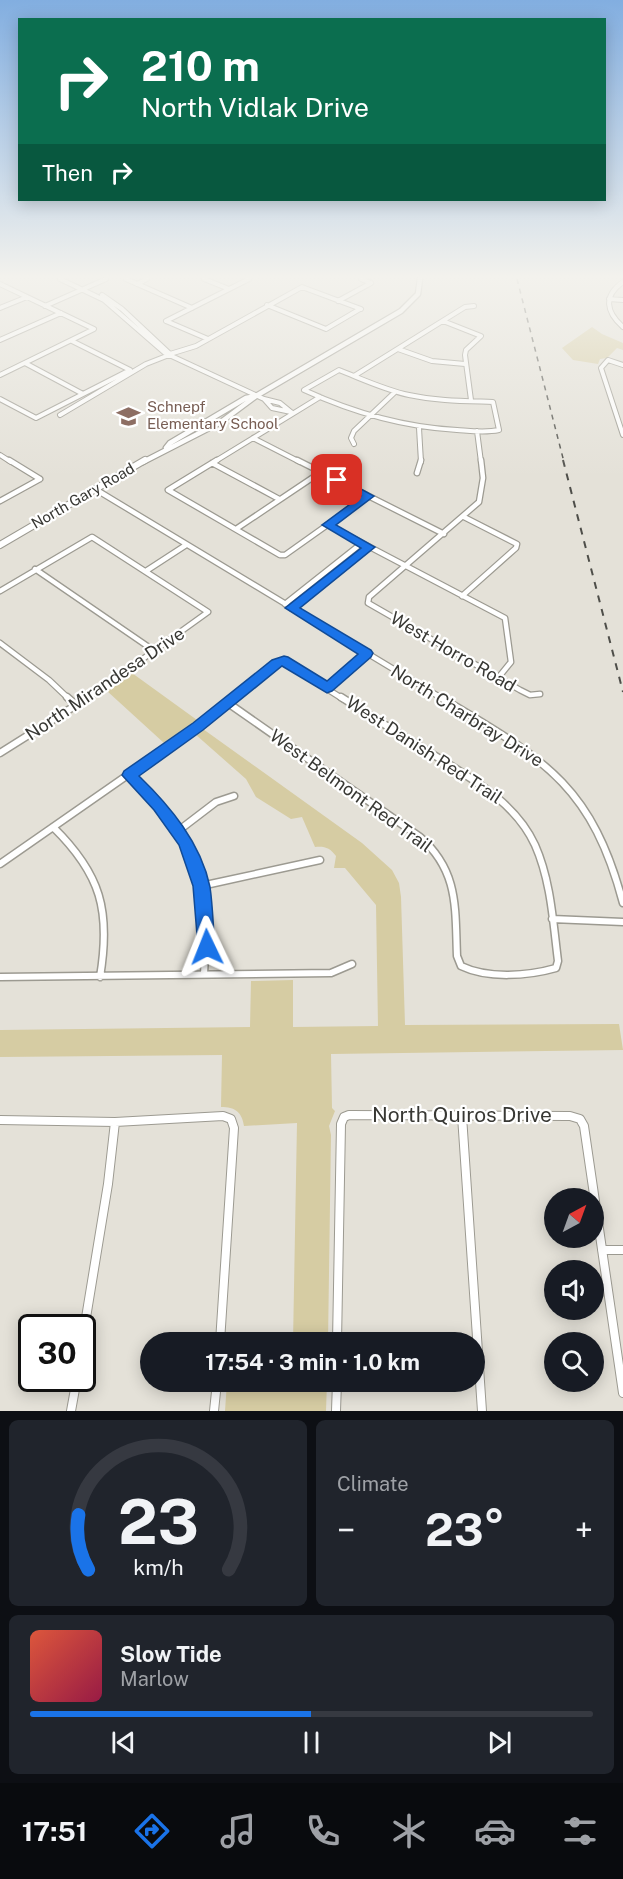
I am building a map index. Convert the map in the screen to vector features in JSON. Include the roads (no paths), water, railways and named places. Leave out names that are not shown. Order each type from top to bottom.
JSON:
[{"type":"main road","name":"North Gary Road","points":[[0,545],[166,448],[176,446],[342,345]]},
{"type":"street","points":[[0,375],[64,345]]},
{"type":"street","points":[[0,399],[36,418],[130,370],[80,345]]},
{"type":"street","points":[[153,345],[256,396],[282,405],[292,412]]},
{"type":"street","points":[[60,415],[146,364],[197,345]]},
{"type":"street","points":[[354,376],[405,345]]},
{"type":"street","points":[[471,400],[465,364],[466,350],[472,345]]},
{"type":"street","points":[[398,349],[432,361],[465,364]]},
{"type":"street","points":[[623,365],[608,360],[603,364],[601,373],[623,435]]},
{"type":"street","points":[[25,363],[83,394]]},
{"type":"street","points":[[339,370],[395,392],[433,399],[489,401],[495,405],[499,430],[419,428],[367,417],[304,390],[339,370]]},
{"type":"street","points":[[354,444],[351,438],[354,430],[395,392]]},
{"type":"street","points":[[320,397],[292,412],[168,490],[280,555],[285,555],[369,496]]},
{"type":"street","points":[[264,399],[276,408],[292,412]]},
{"type":"street","points":[[276,408],[282,405]]},
{"type":"street","points":[[615,413],[623,413]]},
{"type":"street","points":[[417,473],[421,465],[419,428]]},
{"type":"street","points":[[368,603],[369,597],[464,517],[478,502],[483,485],[477,431]]},
{"type":"street","points":[[253,438],[444,534]]},
{"type":"street","points":[[0,455],[40,478],[0,501]]},
{"type":"street","points":[[212,463],[279,500]]},
{"type":"street","points":[[236,530],[321,472]]},
{"type":"street","name":"North Charbray Drive","points":[[95,489],[520,745],[560,776],[585,807],[603,839],[612,858],[623,903]]},
{"type":"street","points":[[462,596],[516,548],[517,544],[464,517]]},
{"type":"street","points":[[328,525],[505,618],[511,662],[498,678]]},
{"type":"street","points":[[0,591],[87,538],[92,537],[146,571],[186,545]]},
{"type":"street","points":[[285,604],[362,543]]},
{"type":"street","points":[[291,608],[369,547]]},
{"type":"street","points":[[35,569],[156,652]]},
{"type":"street","name":"North Mirandesa Drive","points":[[2,750],[77,706],[156,652],[208,612],[146,571]]},
{"type":"street","points":[[320,574],[330,579]]},
{"type":"street","name":"West Horro Road","points":[[368,603],[498,678],[530,694],[540,694]]},
{"type":"street","points":[[0,643],[49,680],[77,706]]},
{"type":"street","points":[[327,688],[367,653]]},
{"type":"street","name":"West Danish Red Trail","points":[[228,703],[277,663],[284,661],[483,786],[512,809],[539,850],[547,881],[558,961],[556,968]]},
{"type":"street","points":[[0,864],[228,703]]},
{"type":"street","name":"West Belmont Red Trail","points":[[228,703],[420,837],[432,848],[442,860],[452,887],[457,956],[461,966],[476,972],[543,972],[556,968]]},
{"type":"street","points":[[129,775],[160,805],[178,831],[195,864],[201,886],[207,939],[204,974]]},
{"type":"street","points":[[178,831],[216,802],[234,796]]},
{"type":"street","points":[[53,827],[78,852],[99,889],[106,928],[106,949],[100,976]]},
{"type":"street","points":[[201,886],[320,860]]},
{"type":"street","points":[[552,919],[623,922]]},
{"type":"street","points":[[0,977],[331,973],[352,964]]},
{"type":"street","name":"North Quiros Drive","points":[[337,1332],[341,1124],[344,1117],[350,1115],[570,1116],[580,1119],[584,1126],[602,1250]]},
{"type":"street","points":[[0,1120],[115,1122],[223,1116],[231,1119],[234,1128],[232,1174],[221,1332]]},
{"type":"street","points":[[462,1116],[482,1411]]},
{"type":"street","points":[[87,1314],[108,1184],[115,1122]]},
{"type":"street","points":[[623,1250],[602,1250],[623,1394]]},
{"type":"street","points":[[71,1411],[74,1392]]},
{"type":"street","points":[[214,1411],[216,1392]]},
{"type":"street","points":[[336,1411],[337,1392]]},
{"type":"railway","points":[[534,345],[564,462]]},
{"type":"railway","points":[[563,460],[623,692]]},
{"type":"place","name":"Schnepf Elementary School","points":[[129,416]]}]
